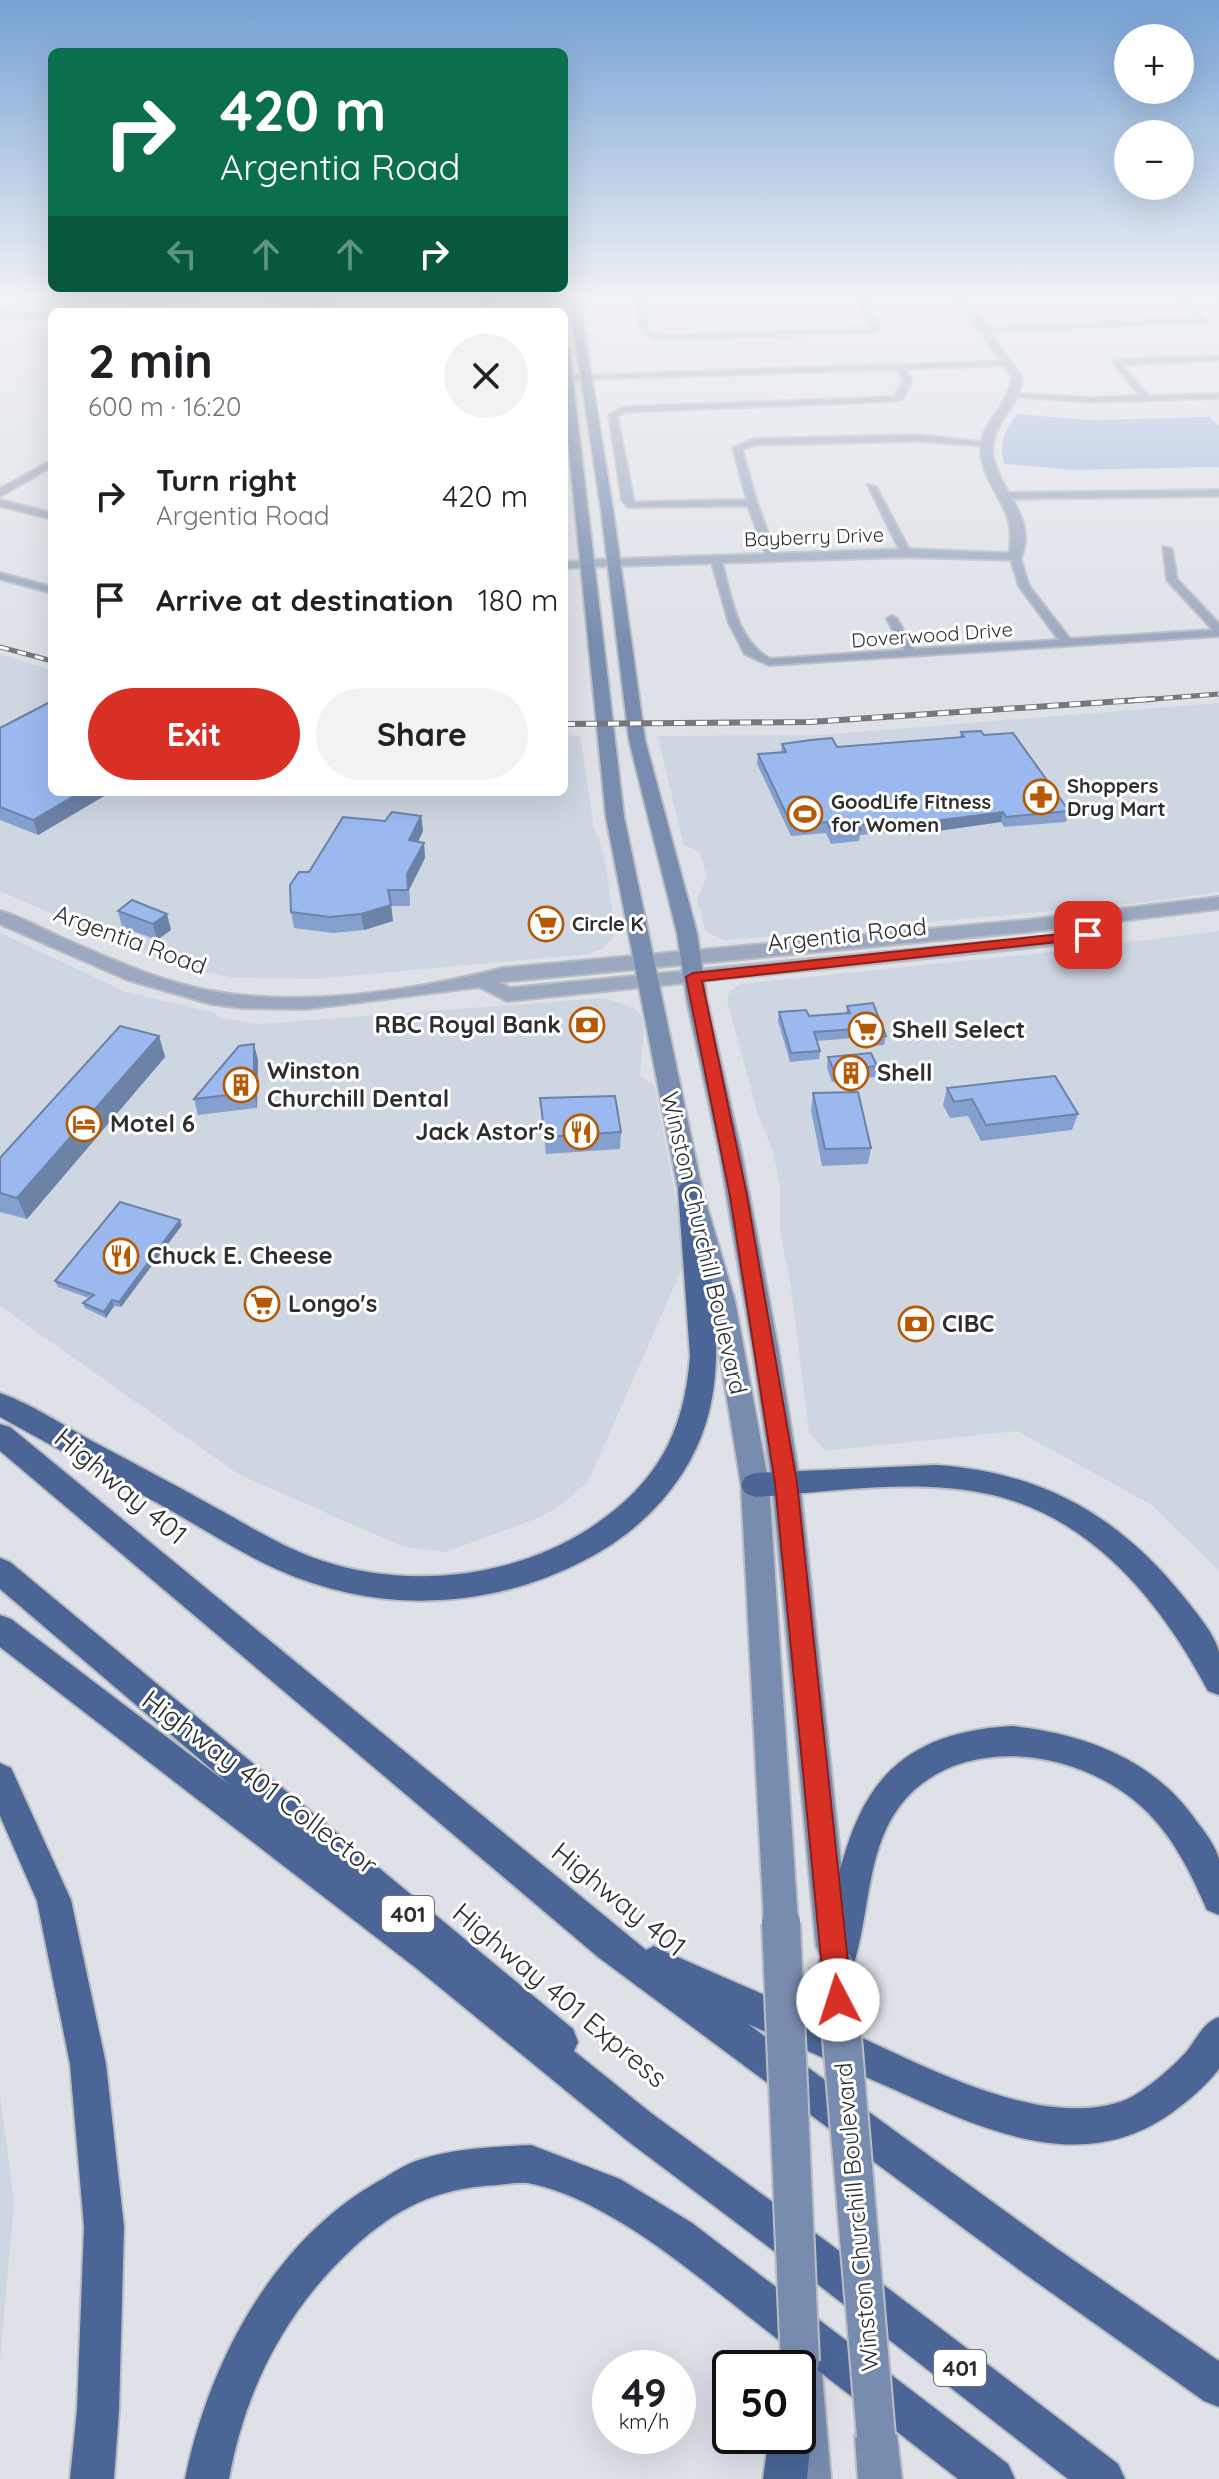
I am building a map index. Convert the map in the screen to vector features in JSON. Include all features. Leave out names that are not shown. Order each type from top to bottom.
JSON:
[{"type":"highway","points":[[0,1404],[303,1566],[360,1581],[418,1589],[470,1587],[522,1576],[571,1555],[621,1523],[660,1484],[689,1434],[699,1400],[704,1350],[690,1189]]},
{"type":"highway","name":"Highway 401","points":[[0,1435],[610,1945],[1039,2260],[1219,2386]]},
{"type":"highway","points":[[755,1485],[948,1478],[992,1483],[1031,1494],[1074,1516],[1108,1539],[1141,1568],[1199,1640],[1219,1681]]},
{"type":"highway","name":"Highway 401 Express","points":[[0,1571],[816,2258]]},
{"type":"highway","name":"Highway 401 Collector","points":[[0,1629],[428,1956],[638,2126],[816,2258]]},
{"type":"highway","points":[[836,1968],[860,1867],[877,1813],[888,1794],[912,1768],[935,1752],[972,1741],[1007,1741],[1084,1755],[1145,1788],[1177,1822],[1203,1860],[1219,1898]]},
{"type":"highway","points":[[0,1779],[54,1900],[88,2064],[104,2227],[98,2410],[92,2479]]},
{"type":"highway","points":[[610,1945],[953,2097],[996,2113],[1043,2125],[1086,2125],[1128,2119],[1191,2077],[1219,2035]]},
{"type":"highway","points":[[207,2479],[216,2432],[241,2371],[273,2309],[314,2257],[364,2211],[422,2178],[470,2167],[531,2164],[606,2193],[678,2237],[993,2479]]},
{"type":"highway","name":"401","points":[[816,2258],[1103,2479]]},
{"type":"highway","points":[[785,2479],[788,2454]]},
{"type":"main road","name":"Winston Churchill Boulevard","points":[[570,413],[609,781],[690,1189],[723,1301],[755,1485],[781,1923],[798,2350]]},
{"type":"main road","name":"Winston Churchill Boulevard","points":[[591,413],[637,740],[679,898],[739,1196],[786,1483],[836,1968],[880,2479]]},
{"type":"main road","name":"Winston Churchill Boulevard","points":[[807,2454],[809,2479]]},
{"type":"street","points":[[618,413],[613,415],[627,500],[631,505],[752,503]]},
{"type":"street","points":[[1004,413],[987,443],[987,460],[1007,496],[1019,530],[1015,557],[1024,586],[1067,643]]},
{"type":"street","points":[[772,558],[737,448],[747,443],[918,438],[987,443]]},
{"type":"street","points":[[0,493],[48,465]]},
{"type":"street","points":[[871,487],[906,553]]},
{"type":"street","points":[[1007,496],[1219,493]]},
{"type":"street","points":[[0,503],[48,515]]},
{"type":"street","points":[[1167,549],[1172,580],[1219,631]]},
{"type":"street","name":"Bayberry Drive","points":[[588,564],[906,553],[1015,557]]},
{"type":"street","name":"Doverwood Drive","points":[[716,560],[734,623],[751,654],[779,663],[1219,631]]},
{"type":"street","points":[[568,565],[588,564]]},
{"type":"street","points":[[0,576],[48,589]]},
{"type":"street","points":[[892,619],[912,655]]},
{"type":"street","name":"Argentia Road","points":[[692,967],[1219,903]]},
{"type":"street","name":"Argentia Road","points":[[0,917],[110,965],[181,991],[227,999],[280,1003],[399,996],[484,982],[507,995],[645,971],[1219,920]]},
{"type":"shaded area","points":[[1017,414],[1091,420],[1210,417],[1219,426],[1219,467],[1073,470],[1004,464],[1004,438]]},
{"type":"shaded area","points":[[0,654],[48,669],[48,796],[568,796],[568,735],[580,736],[594,827],[604,855],[615,929],[613,938],[602,949],[588,954],[315,979],[236,978],[182,968],[159,960],[0,891]]},
{"type":"shaded area","points":[[1219,703],[1219,892],[1150,902],[725,940],[706,932],[697,901],[707,876],[700,853],[683,844],[658,736],[820,735]]},
{"type":"shaded area","points":[[1219,931],[1219,1571],[1152,1505],[1017,1431],[825,1451],[809,1432],[791,1287],[780,1231],[780,1185],[727,1000],[730,991],[741,984]]},
{"type":"shaded area","points":[[0,933],[126,992],[215,1013],[217,1017],[258,1024],[605,998],[634,1008],[642,1017],[644,1029],[640,1076],[654,1085],[687,1257],[589,1480],[564,1503],[543,1516],[446,1552],[404,1547],[238,1474],[0,1306]]},
{"type":"shaded area","points":[[0,2093],[14,2203],[0,2361]]},
{"type":"building","points":[[48,703],[48,796],[74,796],[33,820],[0,807],[0,728]]},
{"type":"building","points":[[981,731],[984,735],[1013,733],[1069,811],[1006,817],[1003,812],[911,824],[909,821],[858,825],[861,830],[832,833],[827,822],[792,826],[758,754],[786,752],[782,744],[811,740],[832,738],[837,747],[964,737],[961,732]]},
{"type":"building","points":[[392,812],[421,816],[409,840],[424,843],[407,874],[408,890],[388,890],[391,905],[361,914],[330,917],[291,912],[290,885],[299,872],[309,872],[343,817],[385,821]]},
{"type":"building","points":[[132,900],[167,914],[153,924],[118,911]]},
{"type":"building","points":[[873,1003],[886,1036],[859,1038],[855,1029],[814,1032],[820,1051],[791,1053],[779,1012],[806,1010],[809,1016],[850,1013],[847,1006]]},
{"type":"building","points":[[120,1026],[159,1036],[17,1198],[0,1193],[0,1158]]},
{"type":"building","points":[[254,1044],[254,1092],[194,1099],[239,1046]]},
{"type":"building","points":[[871,1053],[877,1066],[834,1071],[828,1057]]},
{"type":"building","points":[[1055,1076],[1078,1114],[986,1125],[972,1099],[954,1102],[947,1088]]},
{"type":"building","points":[[858,1092],[871,1148],[825,1149],[813,1093]]},
{"type":"building","points":[[615,1096],[621,1132],[545,1137],[540,1098]]},
{"type":"building","name":"Chuck E. Cheese","points":[[120,1202],[180,1220],[119,1302],[112,1300],[104,1312],[83,1303],[94,1295],[55,1281]]},
{"type":"railway","points":[[0,647],[48,660]]},
{"type":"railway","points":[[1128,701],[1219,694]]},
{"type":"railway","points":[[568,724],[810,722],[1153,699]]},
{"type":"place","name":"Shoppers Drug Mart","points":[[1041,797]]},
{"type":"place","name":"GoodLife Fitness for Women","points":[[805,814]]},
{"type":"place","name":"Circle K","points":[[546,924]]},
{"type":"place","name":"RBC Royal Bank","points":[[587,1025]]},
{"type":"place","name":"Shell Select","points":[[866,1030]]},
{"type":"place","name":"Shell","points":[[851,1073]]},
{"type":"place","name":"Winston Churchill Dental","points":[[241,1085]]},
{"type":"place","name":"Motel 6","points":[[84,1124]]},
{"type":"place","name":"Jack Astor's","points":[[581,1132]]},
{"type":"place","name":"Chuck E. Cheese","points":[[121,1256]]},
{"type":"place","name":"Longo's","points":[[262,1304]]},
{"type":"place","name":"CIBC","points":[[916,1324]]},
{"type":"route","points":[[838,2000],[786,1483],[739,1196],[693,977],[1088,935]]}]
